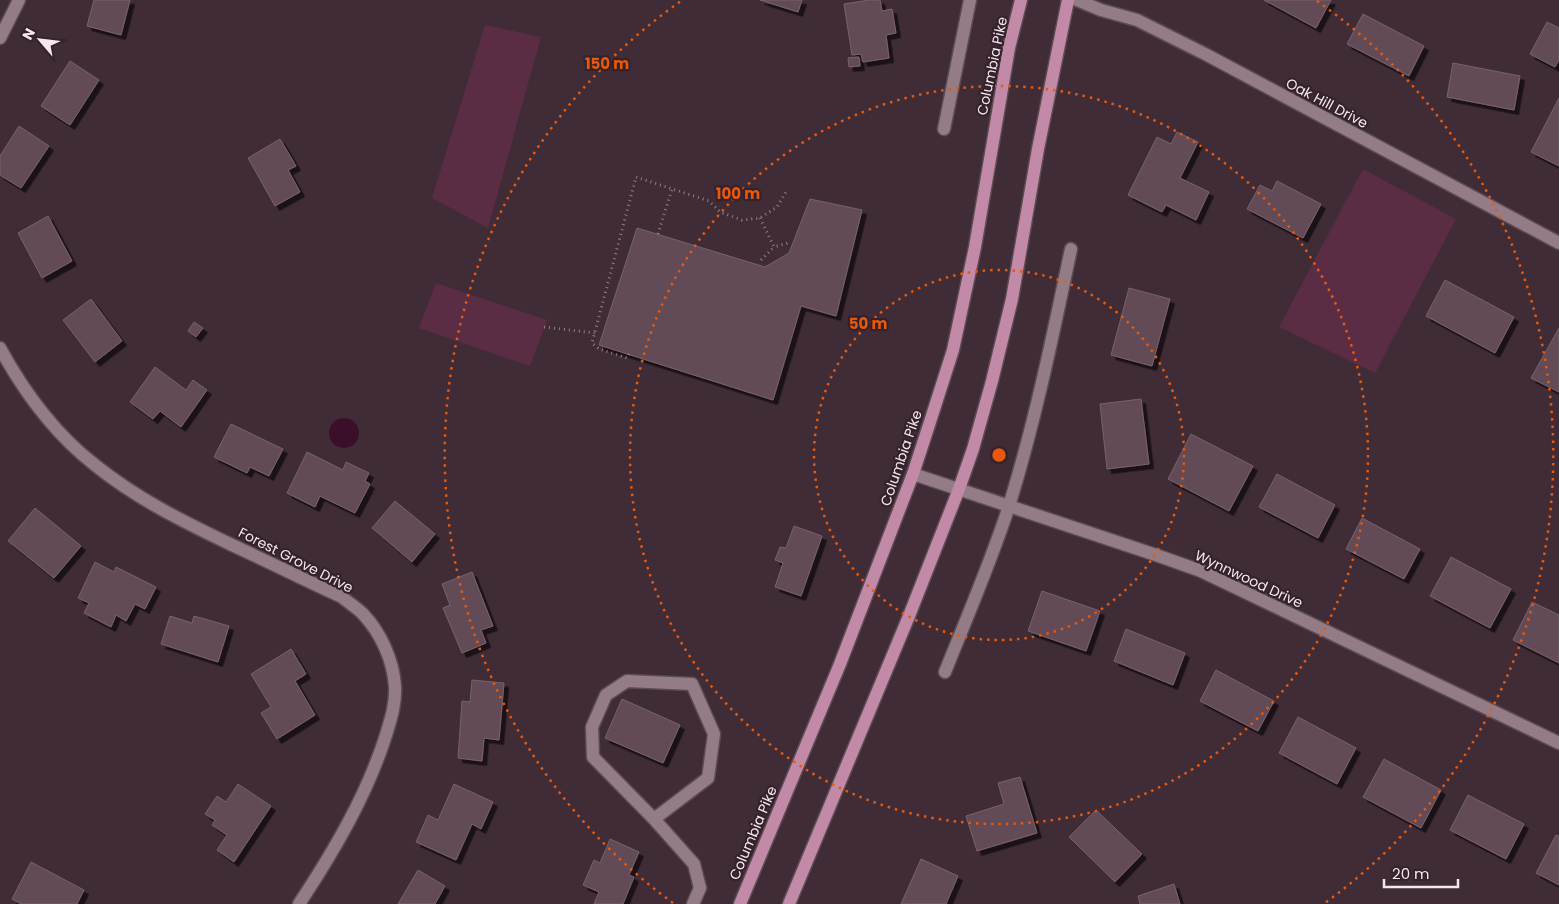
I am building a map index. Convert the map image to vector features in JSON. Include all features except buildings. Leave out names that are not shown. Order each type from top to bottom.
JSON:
[{"type":"main road","name":"Columbia Pike","points":[[740,904],[840,664],[913,474],[953,350],[975,247],[1007,56],[1021,0]]},
{"type":"main road","points":[[789,904],[909,616],[959,489],[972,449],[992,382],[1012,298],[1038,149],[1068,0]]},
{"type":"street","points":[[0,38],[19,0]]},
{"type":"street","points":[[944,129],[970,0]]},
{"type":"street","name":"Oak Hill Drive","points":[[1077,0],[1101,10],[1137,20],[1199,51],[1559,242]]},
{"type":"street","points":[[945,672],[990,560],[1009,506],[1048,363],[1071,249]]},
{"type":"street","name":"Forest Grove Drive","points":[[0,348],[32,398],[60,432],[94,465],[138,497],[180,520],[342,597],[363,614],[380,636],[391,662],[395,687],[392,716],[380,754],[352,815],[323,868],[299,904]]},
{"type":"street","name":"Wynnwood Drive","points":[[913,474],[1200,571],[1559,743]]},
{"type":"street","points":[[654,819],[708,778],[714,734],[692,684],[627,681],[606,695],[602,703],[592,727],[593,757],[654,819],[694,864],[700,888],[693,904]]},
{"type":"path","points":[[629,354],[627,358],[599,349],[592,343],[636,178],[709,201],[720,212],[742,220],[760,218],[776,207],[786,192]]},
{"type":"path","points":[[658,234],[672,189]]},
{"type":"path","points":[[760,218],[774,247]]},
{"type":"path","points":[[760,260],[774,247],[788,243]]},
{"type":"path","points":[[544,327],[595,333]]},
{"type":"shaded area","points":[[485,25],[541,37],[488,228],[432,198]]},
{"type":"shaded area","points":[[1363,169],[1456,219],[1375,373],[1279,327]]},
{"type":"shaded area","points":[[436,283],[547,320],[530,366],[419,328]]},
{"type":"shaded area","points":[[344,418],[355,422],[359,433],[355,444],[344,448],[333,444],[329,433],[333,422]]}]
